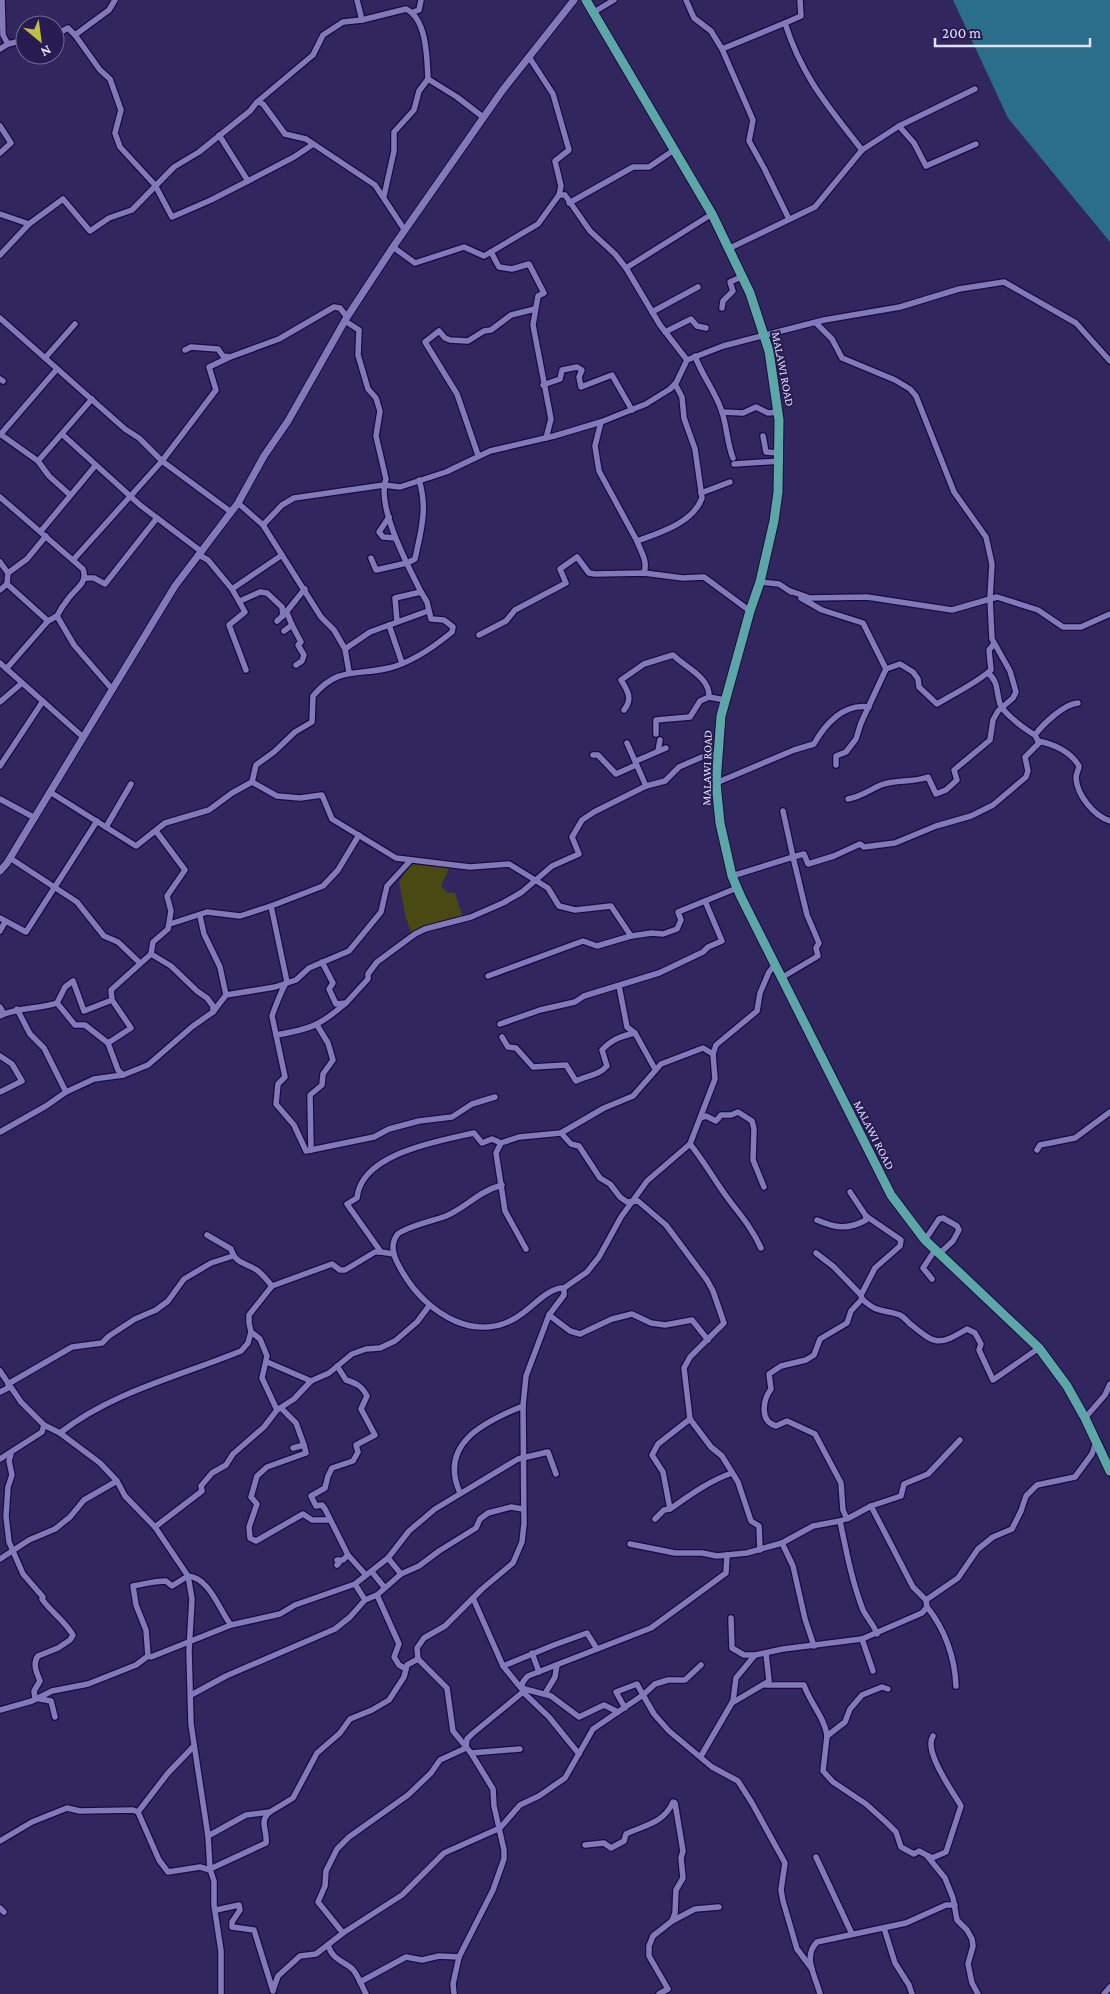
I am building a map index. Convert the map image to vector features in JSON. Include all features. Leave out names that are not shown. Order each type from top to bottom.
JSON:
[{"type":"main road","name":"MALAWI ROAD","points":[[586,0],[712,214],[743,276],[764,335],[778,412],[780,457],[774,521],[760,582],[725,700],[717,754],[716,783],[720,823],[736,888],[891,1196],[925,1240],[1039,1348],[1067,1386],[1096,1442],[1108,1460],[1110,1471]]},
{"type":"street","points":[[2,0],[3,35],[8,44]]},
{"type":"street","points":[[75,35],[109,10],[115,0]]},
{"type":"street","points":[[357,0],[362,20]]},
{"type":"street","points":[[0,255],[29,224],[63,199],[90,231],[109,218],[132,210],[174,167],[250,111],[313,55],[323,35],[343,22],[362,20],[406,9],[413,12],[420,10],[421,0]]},
{"type":"street","points":[[0,871],[35,818],[175,586],[238,503],[346,319],[404,229],[483,117],[574,0]]},
{"type":"street","points":[[594,12],[614,0]]},
{"type":"street","points":[[686,0],[694,18],[711,31],[722,49],[753,120],[749,141],[789,220]]},
{"type":"street","points":[[722,49],[801,16],[800,0]]},
{"type":"street","points":[[384,196],[394,151],[394,132],[414,110],[419,91],[428,79],[422,31],[413,12]]},
{"type":"street","points":[[785,22],[793,48],[815,90],[862,150]]},
{"type":"street","points":[[65,30],[68,28],[75,35],[100,70],[110,79],[121,110],[115,133],[120,146],[155,185],[172,217],[248,181],[294,157],[312,144]]},
{"type":"street","points":[[0,49],[15,42]]},
{"type":"street","points":[[393,246],[415,263],[464,247],[484,256],[538,224],[559,195],[561,186],[555,161],[569,150],[558,107],[529,56]]},
{"type":"street","points":[[428,79],[458,97],[483,117]]},
{"type":"street","points":[[728,249],[815,207],[862,150],[899,126],[975,89]]},
{"type":"street","points":[[258,102],[263,104],[285,134],[306,139],[375,185],[404,229]]},
{"type":"street","points":[[0,126],[11,143],[0,153]]},
{"type":"street","points":[[899,126],[914,143],[926,166],[976,144]]},
{"type":"street","points":[[219,135],[248,181]]},
{"type":"street","points":[[569,203],[633,167],[649,167],[674,150]]},
{"type":"street","points":[[559,195],[565,195],[590,231],[615,254],[626,268],[665,332],[687,360]]},
{"type":"street","points":[[0,214],[29,224]]},
{"type":"street","points":[[626,268],[712,214]]},
{"type":"street","points":[[491,252],[499,267],[512,269],[529,264],[544,293],[538,296],[535,309],[534,338],[551,419],[546,438]]},
{"type":"street","points":[[722,308],[723,301],[733,291],[730,282],[743,276]]},
{"type":"street","points":[[263,525],[282,504],[294,498],[384,485],[400,487],[446,472],[478,455],[601,422],[632,410],[650,402],[675,384],[687,360],[695,356],[764,335],[900,307],[959,289],[1004,282],[1076,323],[1110,362]]},
{"type":"street","points":[[652,312],[698,287]]},
{"type":"street","points":[[50,792],[136,846],[176,819],[209,810],[232,793],[252,782],[256,765],[274,752],[295,732],[312,722],[313,696],[316,691],[338,675],[349,672],[391,668],[452,632],[453,627],[444,620],[431,618],[427,602],[394,538],[384,485],[386,479],[376,436],[380,411],[376,398],[368,389],[358,355],[359,330],[346,319],[340,308],[334,307],[279,339],[209,367],[216,390],[162,460],[74,559]]},
{"type":"street","points":[[478,455],[457,394],[425,342],[439,331],[445,338],[450,340],[468,341],[484,331],[491,330],[507,318],[535,309]]},
{"type":"street","points":[[0,318],[162,460],[231,512]]},
{"type":"street","points":[[665,332],[691,319],[697,326],[706,328]]},
{"type":"street","points":[[816,323],[832,339],[842,358],[903,384],[916,396],[934,447],[954,492],[986,537],[992,564],[990,600],[993,645],[1010,671],[1016,692],[1003,709],[998,711],[993,720],[990,740],[954,770],[957,780],[946,790],[936,794],[928,777],[880,785],[868,793],[848,799]]},
{"type":"street","points":[[45,358],[74,324]]},
{"type":"street","points":[[185,350],[191,348],[218,348],[222,356],[230,357]]},
{"type":"street","points":[[695,356],[722,412],[733,461],[780,457]]},
{"type":"street","points":[[543,385],[560,379],[562,370],[577,367],[582,370],[579,377],[581,387],[612,375],[632,410]]},
{"type":"street","points":[[57,369],[0,434],[38,461],[49,476],[70,495]]},
{"type":"street","points":[[637,541],[656,536],[676,524],[700,502],[701,493],[695,448],[684,418],[682,397],[675,384]]},
{"type":"street","points":[[38,461],[92,399]]},
{"type":"street","points":[[722,412],[743,413],[756,407],[768,413],[778,412]]},
{"type":"street","points":[[601,422],[595,446],[599,471],[644,555],[646,566],[644,573]]},
{"type":"street","points":[[62,435],[130,495],[132,499],[208,560],[232,589],[245,612],[229,625],[246,670]]},
{"type":"street","points":[[763,436],[766,452],[780,457]]},
{"type":"street","points":[[41,531],[95,466]]},
{"type":"street","points":[[371,558],[376,570],[407,563],[415,559],[423,520],[425,497],[419,480]]},
{"type":"street","points":[[701,493],[730,482]]},
{"type":"street","points":[[0,497],[74,559],[83,569],[84,578],[83,583],[67,599],[57,616],[48,621],[7,668]]},
{"type":"street","points":[[238,503],[263,525],[321,617],[334,630],[345,649],[349,672]]},
{"type":"street","points":[[389,517],[380,532],[383,537],[394,538]]},
{"type":"street","points":[[84,578],[94,578],[105,584],[157,518]]},
{"type":"street","points":[[8,573],[27,559],[46,536]]},
{"type":"street","points":[[232,589],[282,555]]},
{"type":"street","points":[[479,635],[506,621],[515,610],[566,583],[560,569],[577,557],[589,572],[644,573],[682,578],[704,577],[750,611]]},
{"type":"street","points":[[0,562],[8,573],[7,584],[0,590]]},
{"type":"street","points":[[760,582],[779,584],[822,610],[863,623],[886,669]]},
{"type":"street","points":[[7,584],[48,621]]},
{"type":"street","points":[[277,621],[305,589]]},
{"type":"street","points":[[790,591],[810,598],[866,597],[897,600],[940,610],[952,610],[997,597],[1034,608],[1047,614],[1063,627],[1081,627],[1110,614]]},
{"type":"street","points":[[240,601],[264,592],[280,604],[301,642],[298,644],[304,655],[302,661],[296,665]]},
{"type":"street","points":[[397,622],[395,598],[421,592]]},
{"type":"street","points":[[345,649],[370,632],[428,611]]},
{"type":"street","points":[[57,616],[74,644],[112,689]]},
{"type":"street","points":[[284,631],[292,625]]},
{"type":"street","points":[[389,625],[402,663]]},
{"type":"street","points":[[836,765],[836,756],[846,752],[852,746],[886,669],[900,664],[914,672],[918,679],[919,687],[937,704],[951,694],[977,682],[988,673],[991,666],[989,650],[993,645]]},
{"type":"street","points":[[624,710],[628,705],[630,697],[621,680],[644,664],[673,655],[704,681],[709,690],[709,697]]},
{"type":"street","points":[[0,663],[83,737]]},
{"type":"street","points":[[988,673],[999,688],[1003,709],[1012,719],[1037,738],[1056,746],[1076,760],[1079,766],[1076,780],[1084,799],[1097,815],[1110,821]]},
{"type":"street","points":[[0,702],[22,682]]},
{"type":"street","points":[[658,751],[656,720],[690,717],[700,701],[709,697],[725,700]]},
{"type":"street","points":[[0,766],[43,701]]},
{"type":"street","points":[[732,876],[804,854],[808,864],[834,856],[860,844],[864,847],[895,843],[936,826],[977,813],[993,805],[1026,777],[1028,771],[1025,757],[1037,746],[1037,738],[1067,706],[1078,703]]},
{"type":"street","points":[[716,783],[794,750],[814,744],[825,727],[839,714],[858,705],[869,707]]},
{"type":"street","points":[[627,743],[646,786]]},
{"type":"street","points":[[593,755],[598,756],[616,774],[666,748]]},
{"type":"street","points":[[276,1036],[308,1030],[317,1025],[346,1003],[368,979],[368,974],[377,962],[415,934],[425,929],[471,917],[503,903],[535,881],[552,866],[579,854],[572,837],[582,820],[594,812],[646,786],[665,781],[680,767],[702,757],[717,754]]},
{"type":"street","points":[[252,782],[277,796],[300,798],[322,795],[332,819],[396,858],[470,867],[509,864],[521,869],[535,881],[548,888],[559,906],[581,910],[610,906],[631,936]]},
{"type":"street","points":[[106,827],[131,784]]},
{"type":"street","points":[[0,798],[35,818]]},
{"type":"street","points":[[781,978],[818,956],[816,948],[818,943],[807,914],[783,811]]},
{"type":"street","points":[[0,931],[3,920],[26,932],[97,821]]},
{"type":"street","points":[[156,831],[185,870],[167,896],[170,924]]},
{"type":"street","points":[[108,1042],[131,1028],[112,1000],[111,990],[151,954],[153,942],[170,924],[200,916],[207,912],[240,916],[322,886],[338,870],[359,835]]},
{"type":"street","points":[[10,858],[55,887],[86,911],[104,936],[118,942],[140,963]]},
{"type":"street","points":[[0,1132],[46,1106],[66,1092],[94,1079],[123,1075],[148,1065],[192,1026],[213,1012],[226,995],[275,987],[296,980],[309,968],[349,951],[381,912],[387,886],[411,860]]},
{"type":"street","points":[[488,976],[583,942],[597,946],[631,936],[652,933],[663,934],[677,929],[681,920],[678,912],[736,888]]},
{"type":"street","points":[[500,1024],[540,1010],[575,1002],[584,996],[659,973],[704,952],[708,947],[722,941],[705,900]]},
{"type":"street","points":[[271,906],[287,982]]},
{"type":"street","points":[[200,916],[204,934],[220,967],[226,995]]},
{"type":"street","points":[[151,954],[171,966],[207,998],[213,1006],[213,1012]]},
{"type":"street","points":[[322,962],[333,983],[329,989],[334,1001],[336,1004],[346,1003]]},
{"type":"street","points":[[502,1185],[475,1196],[447,1216],[398,1233],[392,1243],[394,1254],[416,1294],[441,1316],[466,1326],[489,1327],[514,1318],[560,1288],[564,1288],[586,1272],[599,1257],[622,1217],[647,1181],[690,1144],[715,1079],[713,1054],[719,1042],[747,1022],[756,1011],[760,993],[769,972],[774,966]]},
{"type":"street","points":[[0,1007],[2,1015],[17,1010],[41,1008],[58,1003],[65,987],[74,981],[80,997],[79,1001],[84,1011],[112,1000]]},
{"type":"street","points":[[287,982],[282,987],[279,1004],[274,1008],[272,1016],[285,1077],[278,1084],[276,1104],[294,1126],[306,1150],[374,1137],[389,1128],[419,1121],[446,1116],[452,1117],[472,1104],[495,1097]]},
{"type":"street","points":[[619,986],[627,1028],[635,1033],[655,1069]]},
{"type":"street","points":[[58,1003],[75,1025],[85,1025],[108,1042],[118,1070],[123,1075]]},
{"type":"street","points":[[17,1010],[30,1034],[48,1054],[66,1092]]},
{"type":"street","points":[[311,1150],[310,1095],[322,1085],[323,1074],[333,1060],[328,1043],[317,1025]]},
{"type":"street","points":[[502,1037],[508,1047],[516,1048],[533,1067],[566,1065],[576,1081],[596,1075],[605,1069],[607,1066],[602,1050],[607,1044],[622,1036],[635,1033]]},
{"type":"street","points":[[381,1252],[347,1204],[357,1198],[358,1189],[369,1173],[392,1158],[426,1143],[474,1133],[482,1143],[492,1139],[501,1143],[519,1137],[561,1133],[604,1108],[633,1096],[655,1069],[671,1059],[699,1048],[703,1048],[713,1054]]},
{"type":"street","points":[[0,1056],[12,1064],[22,1081],[0,1092]]},
{"type":"street","points":[[701,1118],[706,1116],[716,1121],[722,1115],[738,1112],[752,1121],[754,1129],[753,1160],[764,1186]]},
{"type":"street","points":[[1037,1150],[1040,1145],[1075,1138],[1110,1112]]},
{"type":"street","points":[[561,1133],[572,1144],[579,1146],[600,1178],[610,1184],[620,1197],[628,1202],[635,1200]]},
{"type":"street","points":[[501,1143],[496,1154],[505,1211],[526,1249]]},
{"type":"street","points":[[690,1144],[744,1217],[761,1248]]},
{"type":"street","points":[[850,1192],[866,1216],[901,1240],[900,1246],[876,1268],[861,1297],[851,1311],[847,1322],[820,1338],[814,1355],[806,1360],[781,1366],[769,1374],[772,1389],[766,1396],[763,1409],[766,1417],[774,1426],[787,1421],[815,1434],[841,1484],[843,1520],[858,1596],[877,1634]]},
{"type":"street","points":[[635,1200],[666,1225],[713,1291],[724,1323],[690,1357],[684,1368],[690,1418],[711,1446],[722,1456],[740,1487],[752,1522],[758,1523],[760,1550]]},
{"type":"street","points":[[817,1220],[835,1228],[856,1226],[866,1220],[866,1216]]},
{"type":"street","points":[[925,1240],[939,1219],[942,1218],[957,1226],[959,1230],[953,1241],[937,1252],[923,1268],[932,1279]]},
{"type":"street","points":[[208,1235],[231,1248],[233,1256],[241,1264],[256,1270],[272,1286]]},
{"type":"street","points":[[60,1433],[76,1419],[113,1401],[241,1351],[248,1343],[251,1332],[249,1315],[272,1286],[332,1264],[340,1270],[345,1270],[375,1252],[394,1254]]},
{"type":"street","points":[[816,1252],[834,1267],[875,1310],[903,1316],[920,1334],[935,1341],[950,1340],[967,1329],[975,1333],[981,1344],[979,1350],[993,1380],[1039,1348]]},
{"type":"street","points":[[0,1392],[72,1347],[102,1343],[135,1319],[156,1310],[168,1300],[184,1279],[211,1263],[233,1256]]},
{"type":"street","points":[[454,1994],[453,1984],[459,1957],[493,1890],[504,1859],[500,1828],[494,1806],[493,1788],[471,1753],[453,1731],[447,1688],[418,1659],[417,1648],[424,1638],[445,1626],[516,1559],[522,1542],[523,1406],[528,1369],[548,1315],[564,1295],[564,1288]]},
{"type":"street","points":[[155,1527],[202,1491],[201,1486],[207,1478],[226,1465],[233,1454],[264,1427],[279,1409],[294,1399],[312,1381],[329,1373],[352,1354],[366,1349],[380,1348],[395,1341],[417,1322],[429,1306]]},
{"type":"street","points":[[548,1315],[570,1331],[580,1334],[612,1320],[632,1314],[651,1323],[665,1325],[692,1320],[708,1340]]},
{"type":"street","points":[[251,1332],[260,1339],[267,1356],[262,1378],[279,1409],[296,1423],[304,1445],[304,1455],[267,1467],[256,1476],[251,1497],[257,1504],[249,1527],[250,1538],[256,1540],[303,1514],[312,1520],[329,1520]]},
{"type":"street","points":[[266,1362],[312,1381]]},
{"type":"street","points":[[337,1366],[346,1380],[357,1383],[364,1389],[367,1396],[361,1409],[375,1435],[356,1445],[358,1452],[353,1461],[332,1468],[325,1488],[311,1496],[316,1506],[322,1505],[325,1509],[348,1554],[365,1574]]},
{"type":"street","points":[[0,1371],[9,1386],[44,1426],[60,1433],[100,1463],[117,1481],[125,1496],[155,1527],[188,1576],[192,1599],[190,1641],[192,1696],[189,1706],[208,1836],[210,1869],[214,1881],[221,1951],[221,1994]]},
{"type":"street","points":[[1085,1418],[1105,1395],[1110,1384]]},
{"type":"street","points":[[460,1493],[454,1474],[453,1461],[460,1446],[485,1423],[523,1406]]},
{"type":"street","points":[[670,1509],[662,1472],[652,1455],[658,1444],[690,1418]]},
{"type":"street","points":[[0,1459],[11,1454],[42,1432],[44,1426]]},
{"type":"street","points":[[630,1544],[674,1553],[728,1555],[760,1550],[782,1543],[813,1526],[843,1520],[871,1506],[901,1496],[904,1484],[928,1474],[960,1440]]},
{"type":"street","points":[[926,1600],[958,1578],[978,1549],[993,1537],[1012,1529],[1026,1496],[1037,1485],[1074,1476],[1086,1462],[1096,1442]]},
{"type":"street","points":[[293,1448],[304,1445]]},
{"type":"street","points":[[0,1710],[32,1701],[35,1698],[66,1687],[88,1684],[136,1665],[148,1656],[231,1625],[280,1614],[295,1605],[355,1584],[365,1574],[372,1572],[388,1558],[409,1531],[435,1509],[518,1459],[548,1452],[556,1474]]},
{"type":"street","points":[[11,1454],[9,1462],[12,1475],[8,1493],[6,1531],[13,1552],[23,1574],[43,1597],[42,1599],[49,1609],[67,1625],[73,1635],[70,1640],[38,1656],[35,1660],[34,1666],[40,1682],[34,1691],[35,1698]]},
{"type":"street","points":[[654,1519],[664,1510],[670,1509],[700,1488],[732,1473]]},
{"type":"street","points":[[0,1559],[29,1540],[55,1529],[70,1517],[84,1500],[117,1481]]},
{"type":"street","points":[[871,1506],[913,1586],[926,1600],[927,1607],[942,1627],[954,1663],[956,1686]]},
{"type":"street","points":[[192,1696],[226,1676],[334,1629],[350,1617],[365,1600],[377,1595],[401,1574],[420,1566],[438,1551],[476,1528],[480,1519],[488,1513],[511,1507],[523,1509]]},
{"type":"street","points":[[782,1543],[793,1566],[805,1619],[814,1646]]},
{"type":"street","points":[[337,1565],[337,1560],[343,1560],[348,1554]]},
{"type":"street","points":[[466,1748],[467,1739],[522,1690],[528,1676],[651,1628],[673,1614],[726,1573],[728,1555]]},
{"type":"street","points":[[388,1558],[401,1574]]},
{"type":"street","points":[[372,1572],[384,1588]]},
{"type":"street","points":[[148,1656],[146,1630],[136,1606],[133,1586],[145,1582],[155,1584],[166,1580],[172,1586],[188,1576],[196,1578],[211,1594],[231,1625]]},
{"type":"street","points":[[355,1584],[365,1600]]},
{"type":"street","points":[[377,1595],[399,1644],[394,1657],[399,1665],[406,1669]]},
{"type":"street","points":[[473,1598],[503,1666],[579,1754]]},
{"type":"street","points":[[732,1618],[730,1637],[732,1648],[744,1654],[755,1655],[862,1639],[922,1613],[927,1607]]},
{"type":"street","points":[[503,1666],[587,1634],[596,1650]]},
{"type":"street","points":[[862,1639],[873,1671]]},
{"type":"street","points":[[731,1704],[765,1685],[770,1678],[766,1653]]},
{"type":"street","points":[[532,1654],[539,1672]]},
{"type":"street","points":[[701,1756],[731,1704],[736,1678],[755,1655]]},
{"type":"street","points":[[0,1841],[32,1822],[67,1808],[80,1811],[133,1810],[138,1812],[159,1860],[168,1872],[200,1867],[210,1869],[266,1843],[267,1836],[263,1825],[264,1819],[270,1812],[292,1798],[317,1753],[340,1733],[350,1718],[372,1710],[389,1700],[404,1676],[407,1665],[418,1659]]},
{"type":"street","points":[[547,1694],[557,1665]]},
{"type":"street","points":[[272,1992],[278,1976],[300,1956],[316,1954],[342,1933],[402,1895],[444,1853],[500,1828],[520,1805],[559,1783],[593,1730],[644,1696],[659,1683],[685,1680],[701,1665]]},
{"type":"street","points":[[625,1708],[616,1692],[637,1684],[661,1724],[712,1767],[738,1781],[785,1863],[781,1890],[783,1901],[798,1949],[812,1969]]},
{"type":"street","points":[[765,1685],[804,1685],[808,1698],[826,1728],[824,1774],[840,1788],[866,1804],[886,1822],[896,1832],[901,1847],[914,1854],[919,1851],[925,1853],[932,1858],[946,1852],[961,1806],[945,1780],[932,1752],[930,1743],[933,1736]]},
{"type":"street","points":[[827,1736],[845,1722],[850,1709],[862,1695],[882,1687],[888,1689]]},
{"type":"street","points":[[522,1690],[540,1695],[547,1694],[579,1717],[604,1706],[618,1712]]},
{"type":"street","points":[[35,1698],[51,1701],[55,1716]]},
{"type":"street","points":[[138,1812],[168,1772],[194,1746]]},
{"type":"street","points":[[342,1933],[318,1902],[325,1886],[326,1871],[337,1849],[349,1837],[408,1795],[431,1773],[440,1760],[466,1748]]},
{"type":"street","points":[[471,1753],[520,1749]]},
{"type":"street","points":[[586,1845],[604,1843],[614,1848],[624,1841],[626,1834],[655,1823],[668,1812],[674,1802],[683,1851],[681,1858],[682,1878],[681,1884],[676,1890],[675,1913],[672,1921]]},
{"type":"street","points":[[208,1836],[246,1815],[270,1812]]},
{"type":"street","points":[[925,1853],[945,1878],[955,1904],[957,1920],[967,1930],[972,1939],[973,1946],[968,1964],[972,1982],[978,1994]]},
{"type":"street","points":[[816,1857],[852,1934]]},
{"type":"street","points":[[216,1910],[239,1904],[240,1910],[232,1922],[232,1927],[254,1930],[272,1992]]},
{"type":"street","points":[[820,1994],[812,1969],[811,1952],[817,1942],[906,1923],[946,1905],[955,1904]]},
{"type":"street","points":[[660,1994],[668,1990],[650,1956],[649,1946],[653,1936],[672,1921],[695,1909],[718,1906]]},
{"type":"street","points":[[884,1928],[895,1963],[909,1985],[912,1994]]},
{"type":"street","points":[[328,1945],[330,1954],[343,1964],[351,1967],[366,1994]]},
{"type":"street","points":[[360,1982],[406,1957],[422,1960],[439,1956],[459,1957]]},
{"type":"street","points":[[1104,1994],[1110,1987]]},
{"type":"shaded area","points":[[411,863],[450,866],[441,886],[448,893],[455,893],[463,919],[411,932],[406,919],[399,882]]},
{"type":"water","points":[[953,0],[1110,0],[1110,242],[1008,118]]}]
